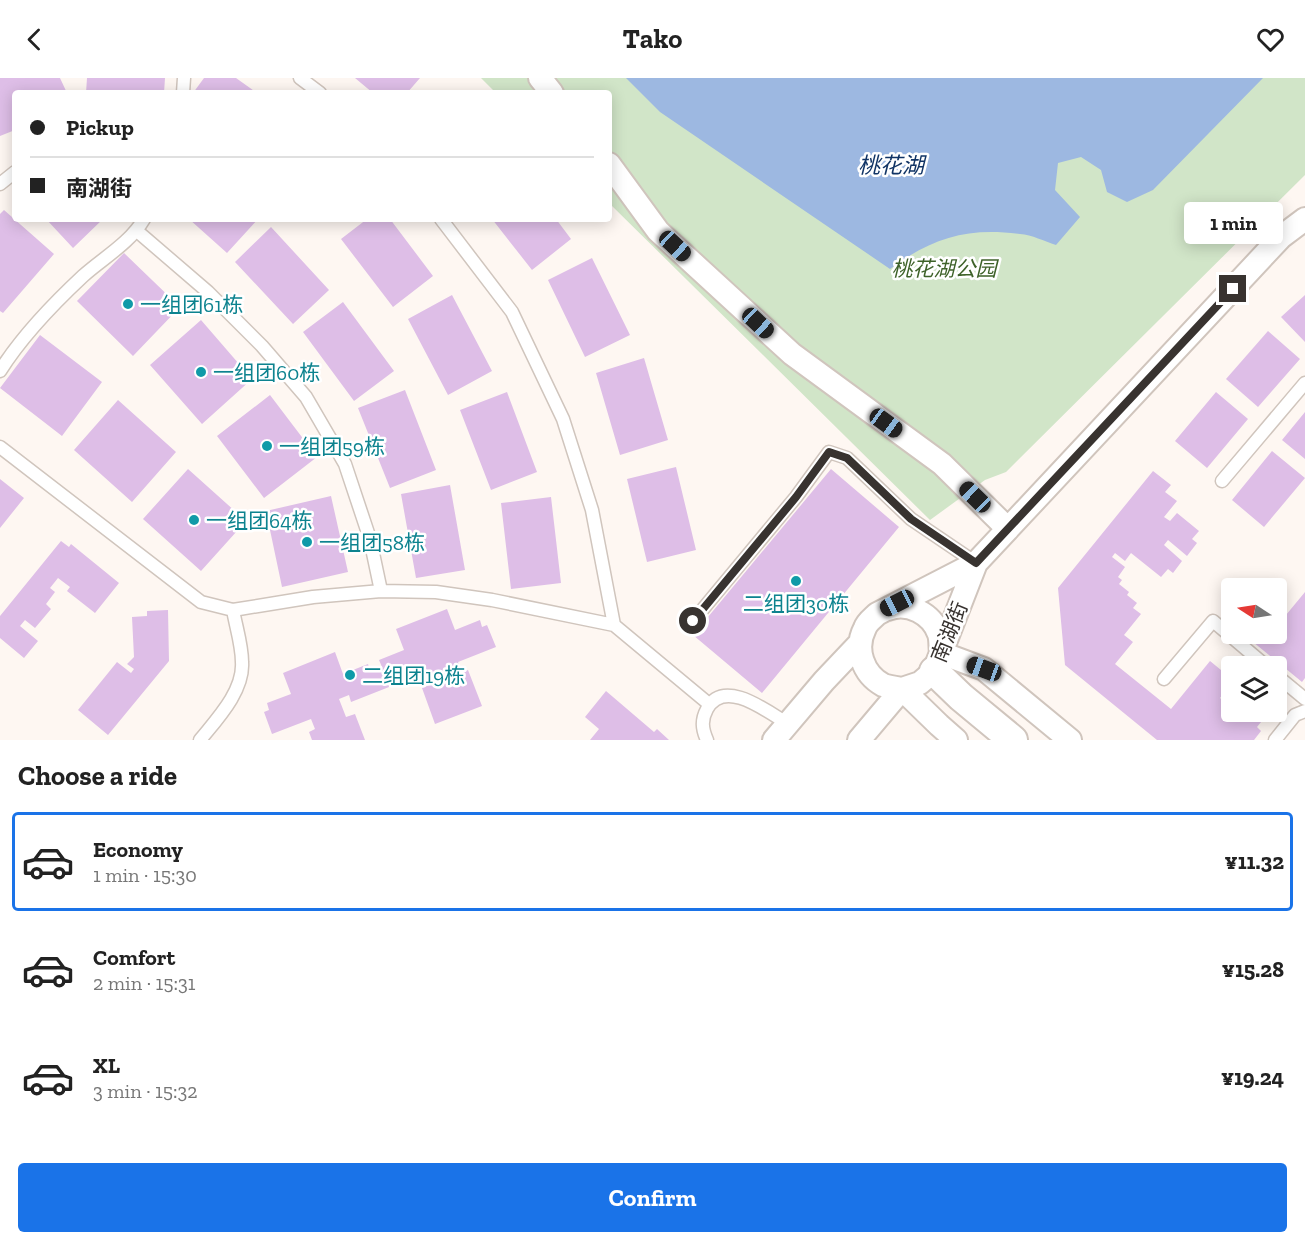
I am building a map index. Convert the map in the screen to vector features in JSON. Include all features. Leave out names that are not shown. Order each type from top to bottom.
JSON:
[{"type":"street","points":[[540,78],[550,90]]},
{"type":"street","points":[[612,168],[658,231],[775,339],[792,354],[942,464],[1008,529]]},
{"type":"street","name":"南湖街","points":[[781,732],[867,628],[976,563],[1281,237],[1305,219]]},
{"type":"street","name":"南湖街","points":[[859,740],[902,689],[920,683],[937,662],[976,563]]},
{"type":"street","points":[[956,740],[902,689],[885,686],[870,676],[861,661],[867,628],[895,606],[914,608],[930,618],[939,635],[937,662],[961,697],[1013,740]]},
{"type":"street","points":[[937,662],[984,669],[1070,740]]},
{"type":"lane","points":[[300,78],[316,90]]},
{"type":"lane","points":[[0,184],[12,174]]},
{"type":"lane","points":[[0,371],[44,315],[84,276],[137,231],[142,222]]},
{"type":"lane","points":[[443,222],[512,312],[563,419],[592,510],[614,625]]},
{"type":"lane","points":[[137,231],[208,292],[262,346],[306,397],[345,464],[370,539],[381,591]]},
{"type":"lane","points":[[1222,481],[1305,383]]},
{"type":"lane","points":[[0,447],[201,602],[232,610],[313,597],[381,591],[436,592],[492,600],[614,625],[710,704]]},
{"type":"lane","points":[[693,621],[796,497],[829,452],[847,458],[911,519],[976,563]]},
{"type":"lane","points":[[200,740],[220,716],[238,685],[243,663],[232,610]]},
{"type":"lane","points":[[1164,679],[1213,621],[1254,656]]},
{"type":"lane","points":[[1287,684],[1305,699]]},
{"type":"lane","points":[[707,740],[702,730],[703,716],[710,704],[730,696],[744,698],[781,732]]},
{"type":"lane","points":[[1275,740],[1295,715],[1305,711]]},
{"type":"green space","name":"桃花湖公园","points":[[481,78],[1305,78],[1305,175],[1006,472],[985,480],[930,520],[612,206],[612,90],[493,90]]},
{"type":"water","name":"桃花湖","points":[[626,78],[1263,78],[1153,190],[1127,202],[1107,192],[1101,170],[1081,157],[1058,163],[1055,190],[1080,217],[1056,245],[1020,234],[983,232],[967,234],[936,242],[905,258],[890,269],[660,112]]},
{"type":"building","points":[[0,78],[60,78],[66,90],[12,90],[12,131],[0,136]]},
{"type":"building","points":[[87,78],[165,78],[164,90],[86,90]]},
{"type":"building","points":[[204,78],[236,78],[253,90],[195,90]]},
{"type":"building","points":[[355,78],[420,78],[410,90],[369,90]]},
{"type":"building","points":[[4,210],[12,217],[12,222],[18,222],[54,254],[3,313],[0,311],[0,214]]},
{"type":"building","points":[[49,222],[100,222],[73,248]]},
{"type":"building","points":[[192,222],[255,222],[227,253]]},
{"type":"building","points":[[363,222],[392,222],[433,276],[393,307],[341,239]]},
{"type":"building","points":[[494,222],[558,222],[571,239],[532,270]]},
{"type":"building","points":[[271,227],[329,290],[293,324],[235,262]]},
{"type":"building","name":"一组团61栋","points":[[124,253],[180,307],[133,356],[77,301]]},
{"type":"building","points":[[592,258],[630,335],[585,357],[548,280]]},
{"type":"building","points":[[452,295],[492,371],[448,395],[408,319]]},
{"type":"building","points":[[1305,295],[1305,342],[1281,317]]},
{"type":"building","points":[[343,302],[394,371],[354,401],[303,332]]},
{"type":"building","name":"一组团60栋","points":[[201,320],[252,379],[202,424],[150,365]]},
{"type":"building","points":[[1268,331],[1300,359],[1258,407],[1226,379]]},
{"type":"building","points":[[40,335],[102,382],[62,436],[0,388]]},
{"type":"building","points":[[644,358],[668,440],[620,455],[596,373]]},
{"type":"building","points":[[405,390],[436,470],[390,488],[358,408]]},
{"type":"building","points":[[507,392],[537,472],[491,490],[460,410]]},
{"type":"building","points":[[1216,392],[1248,419],[1207,468],[1175,441]]},
{"type":"building","name":"一组团59栋","points":[[270,395],[317,457],[264,498],[217,436]]},
{"type":"building","points":[[118,400],[176,452],[132,502],[74,450]]},
{"type":"building","points":[[1305,412],[1305,459],[1282,440]]},
{"type":"building","points":[[1272,451],[1305,478],[1264,527],[1232,500]]},
{"type":"building","points":[[676,467],[696,550],[647,562],[627,479]]},
{"type":"building","name":"一组团64栋","points":[[188,469],[246,521],[201,571],[143,519]]},
{"type":"building","name":"二组团30栋","points":[[831,469],[899,527],[762,693],[693,635]]},
{"type":"building","points":[[1153,471],[1171,485],[1165,492],[1177,501],[1164,517],[1170,521],[1177,513],[1199,531],[1192,539],[1197,543],[1187,556],[1168,540],[1164,545],[1182,561],[1173,573],[1168,569],[1161,577],[1131,553],[1125,561],[1115,553],[1112,557],[1125,567],[1118,577],[1122,580],[1119,584],[1129,592],[1127,595],[1137,603],[1133,608],[1141,614],[1124,635],[1133,642],[1115,664],[1171,709],[1210,661],[1221,670],[1221,722],[1261,722],[1257,727],[1261,731],[1254,740],[1157,740],[1065,665],[1058,588]]},
{"type":"building","points":[[0,479],[24,498],[0,528]]},
{"type":"building","points":[[450,485],[465,570],[416,578],[401,494]]},
{"type":"building","name":"一组团58栋","points":[[331,496],[348,572],[282,587],[266,511]]},
{"type":"building","points":[[551,497],[561,583],[511,589],[501,503]]},
{"type":"building","points":[[61,541],[69,547],[71,544],[119,583],[95,613],[67,591],[70,587],[58,578],[50,588],[55,592],[46,604],[51,609],[35,628],[25,620],[20,626],[38,641],[24,658],[0,638],[0,616]]},
{"type":"building","points":[[1305,592],[1305,678],[1302,682],[1287,670],[1287,656],[1270,656],[1255,644],[1287,644],[1287,614]]},
{"type":"building","name":"二组团19栋","points":[[447,609],[455,630],[480,620],[482,627],[487,625],[496,647],[458,662],[462,672],[468,670],[482,706],[435,724],[422,688],[432,684],[425,666],[415,670],[417,676],[351,702],[349,695],[339,699],[346,717],[355,714],[365,740],[312,740],[309,732],[315,729],[311,719],[272,734],[264,712],[269,710],[267,703],[291,694],[283,673],[335,652],[343,674],[368,664],[370,671],[382,667],[379,660],[404,650],[396,629]]},
{"type":"building","points":[[168,610],[169,661],[108,735],[78,710],[117,662],[131,673],[134,669],[127,664],[134,657],[132,617],[147,616],[147,611]]},
{"type":"building","points":[[606,691],[654,732],[657,729],[669,740],[590,740],[599,729],[585,717]]},
{"type":"place","name":"一组团61栋","points":[[128,304]]},
{"type":"place","name":"一组团60栋","points":[[201,372]]},
{"type":"place","name":"一组团59栋","points":[[267,446]]},
{"type":"place","name":"一组团64栋","points":[[194,520]]},
{"type":"place","name":"一组团58栋","points":[[307,542]]},
{"type":"place","name":"二组团30栋","points":[[796,581]]},
{"type":"place","name":"二组团19栋","points":[[350,675]]},
{"type":"route","points":[[693,621],[796,497],[829,452],[847,458],[911,519],[976,563],[1233,289]]}]
